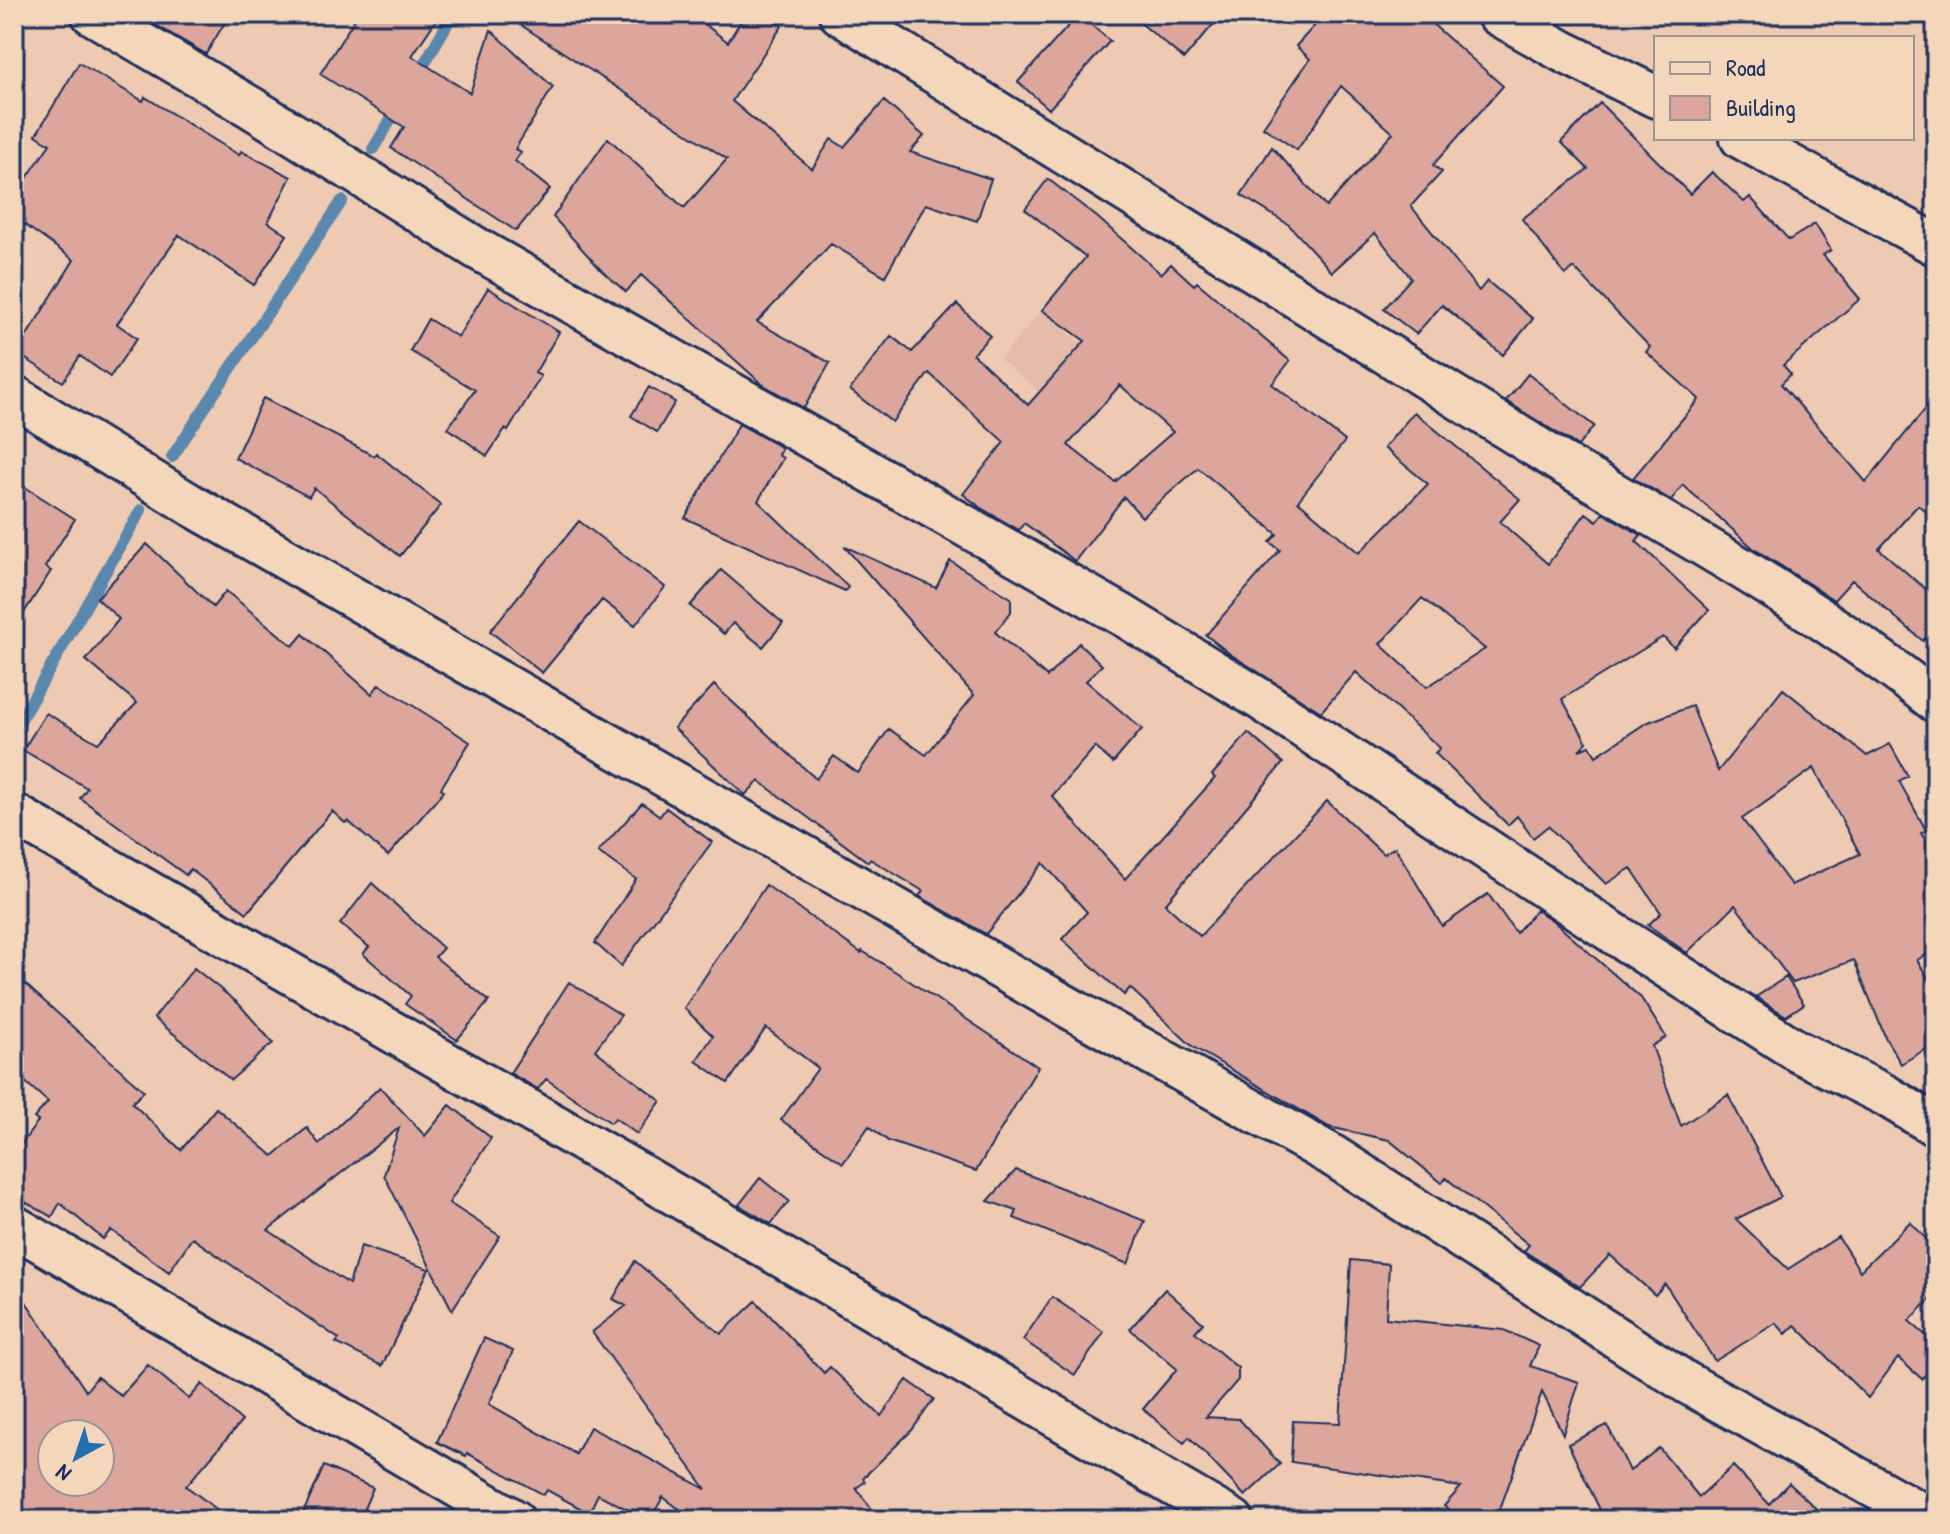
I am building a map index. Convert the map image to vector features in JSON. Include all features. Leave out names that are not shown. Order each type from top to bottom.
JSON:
[{"type":"street","points":[[92,14],[252,108],[476,248],[1124,616],[1263,701],[1797,1051],[1885,1095],[1936,1126]]},
{"type":"street","points":[[840,14],[1567,466],[1784,596],[1936,702]]},
{"type":"street","points":[[1497,14],[1562,51],[1654,96]]},
{"type":"street","points":[[1745,140],[1936,245]]},
{"type":"street","points":[[14,396],[193,506],[1330,1154],[1687,1383],[1933,1520]]},
{"type":"street","points":[[14,814],[1233,1520]]},
{"type":"street","points":[[14,1226],[514,1520]]},
{"type":"shaded area","points":[[1042,310],[1087,349],[1046,398],[1000,359]]},
{"type":"building","points":[[137,14],[230,14],[206,54]]},
{"type":"building","points":[[358,14],[440,14],[412,56],[470,93],[491,30],[553,87],[515,149],[521,152],[515,161],[550,189],[516,231],[391,148],[404,127],[320,74]]},
{"type":"building","points":[[504,14],[691,14],[728,42],[745,14],[764,14],[782,26],[732,101],[812,169],[831,139],[844,147],[884,101],[924,136],[910,152],[991,179],[977,221],[926,204],[885,276],[831,244],[757,322],[830,363],[804,408],[762,384],[641,275],[626,292],[602,271],[553,217],[608,138],[684,208],[727,159]]},
{"type":"building","points":[[1079,14],[1110,41],[1049,109],[1018,82]]},
{"type":"building","points":[[1130,14],[1222,14],[1184,59]]},
{"type":"building","points":[[1325,14],[1421,14],[1503,86],[1433,165],[1442,172],[1411,206],[1479,291],[1487,281],[1533,319],[1503,355],[1442,305],[1416,334],[1384,309],[1411,278],[1375,233],[1332,272],[1289,225],[1241,195],[1272,147],[1326,207],[1393,133],[1341,86],[1297,150],[1263,127],[1310,59],[1296,46]]},
{"type":"building","points":[[79,63],[143,101],[145,97],[239,155],[241,151],[291,177],[268,222],[287,235],[254,285],[179,235],[117,324],[137,338],[110,377],[80,356],[63,382],[16,353],[74,260],[14,217],[14,197],[50,144],[36,135]]},
{"type":"building","points":[[1600,103],[1690,194],[1712,172],[1744,202],[1750,197],[1789,240],[1815,224],[1831,250],[1823,255],[1860,299],[1783,365],[1791,374],[1781,384],[1866,482],[1936,396],[1936,520],[1918,505],[1879,549],[1936,598],[1936,624],[1923,641],[1852,580],[1834,600],[1753,548],[1683,485],[1671,500],[1633,478],[1699,399],[1646,352],[1650,347],[1574,268],[1565,275],[1522,219],[1588,169],[1561,142]]},
{"type":"building","points":[[1048,179],[1097,217],[1161,274],[1171,264],[1194,285],[1197,282],[1290,361],[1272,384],[1345,441],[1298,501],[1359,553],[1428,484],[1384,448],[1414,412],[1520,499],[1500,522],[1548,564],[1586,513],[1597,521],[1603,513],[1641,535],[1636,541],[1709,610],[1674,648],[1663,637],[1562,699],[1587,742],[1579,750],[1590,746],[1596,756],[1646,723],[1692,706],[1718,771],[1783,689],[1867,756],[1890,744],[1908,776],[1899,781],[1926,830],[1921,833],[1936,858],[1936,949],[1917,960],[1936,991],[1936,1043],[1901,1064],[1886,1039],[1854,960],[1793,983],[1735,905],[1687,953],[1648,925],[1661,913],[1631,868],[1606,884],[1548,826],[1533,838],[1517,816],[1508,825],[1435,753],[1440,748],[1356,672],[1321,712],[1230,654],[1206,635],[1280,550],[1270,542],[1277,534],[1198,468],[1142,517],[1124,497],[1075,561],[1024,523],[1019,530],[963,494],[1004,442],[929,373],[892,422],[850,390],[891,336],[912,352],[957,304],[990,336],[973,354],[1028,405],[1085,341],[1042,310],[1086,257],[1025,209]],"holes":[[[1120,385],[1173,432],[1115,482],[1068,445]],[[1422,598],[1485,649],[1427,687],[1380,644]],[[1814,768],[1860,854],[1791,885],[1742,819]]]},
{"type":"building","points":[[488,288],[559,332],[535,373],[541,376],[508,431],[505,429],[487,456],[448,428],[475,390],[410,351],[428,319],[458,337]]},
{"type":"building","points":[[1528,374],[1594,426],[1578,446],[1506,401]]},
{"type":"building","points":[[649,387],[675,402],[657,432],[631,416]]},
{"type":"building","points":[[263,398],[374,456],[376,453],[441,505],[400,556],[314,488],[309,497],[235,458]]},
{"type":"building","points":[[739,424],[782,448],[778,455],[783,458],[758,501],[848,587],[845,591],[685,518]]},
{"type":"building","points":[[14,480],[75,519],[45,567],[51,571],[14,628]]},
{"type":"building","points":[[579,521],[665,587],[635,625],[602,600],[542,673],[490,631]]},
{"type":"building","points":[[147,544],[213,607],[226,591],[293,646],[303,634],[372,694],[379,684],[470,742],[441,788],[444,791],[388,856],[332,811],[247,913],[190,869],[186,875],[80,798],[87,788],[23,750],[46,713],[98,743],[137,703],[86,660],[119,619],[97,598]]},
{"type":"building","points":[[844,546],[936,588],[950,561],[1011,598],[1011,612],[995,632],[1047,677],[1079,643],[1102,665],[1086,681],[1142,729],[1113,763],[1095,747],[1052,796],[1125,879],[1215,778],[1212,775],[1248,733],[1283,763],[1165,904],[1200,936],[1327,801],[1383,854],[1395,847],[1442,926],[1488,894],[1516,933],[1536,910],[1552,920],[1641,998],[1666,1037],[1652,1046],[1681,1126],[1728,1095],[1781,1197],[1736,1219],[1788,1269],[1838,1237],[1860,1271],[1910,1222],[1936,1249],[1936,1294],[1909,1321],[1936,1344],[1936,1362],[1922,1379],[1898,1358],[1868,1398],[1795,1325],[1786,1334],[1776,1323],[1715,1361],[1665,1284],[1655,1295],[1610,1255],[1580,1287],[1524,1251],[1529,1245],[1446,1178],[1442,1183],[1389,1140],[1329,1127],[1193,1047],[1130,988],[1124,995],[1062,939],[1087,912],[1043,863],[986,934],[919,896],[923,891],[870,859],[868,862],[759,781],[745,795],[674,728],[714,685],[816,779],[834,756],[858,773],[889,729],[926,755],[974,695]]},
{"type":"building","points":[[721,570],[783,623],[763,647],[733,623],[724,634],[690,606]]},
{"type":"building","points":[[642,803],[660,816],[666,808],[712,842],[621,966],[595,943],[636,879],[598,852]]},
{"type":"building","points":[[372,883],[443,948],[435,957],[489,1001],[457,1040],[405,1004],[411,996],[363,954],[369,947],[340,924]]},
{"type":"building","points":[[766,885],[861,953],[896,972],[1038,1067],[976,1171],[888,1141],[869,1126],[843,1163],[781,1120],[818,1068],[766,1028],[728,1083],[696,1061],[713,1036],[684,1008]]},
{"type":"building","points":[[194,968],[239,1004],[273,1043],[231,1080],[154,1018]]},
{"type":"building","points":[[14,974],[144,1091],[132,1103],[181,1150],[216,1108],[273,1156],[307,1128],[319,1144],[380,1087],[425,1136],[450,1105],[491,1138],[449,1203],[500,1236],[452,1310],[384,1175],[399,1128],[268,1230],[349,1284],[361,1246],[429,1269],[382,1366],[336,1343],[339,1339],[192,1238],[169,1272],[111,1230],[103,1239],[60,1203],[52,1217],[14,1196],[14,1155],[38,1121],[34,1118],[48,1102],[14,1072]]},
{"type":"building","points":[[1786,977],[1804,1004],[1786,1016],[1756,997]]},
{"type":"building","points":[[569,982],[621,1015],[595,1050],[661,1101],[637,1134],[615,1118],[611,1123],[546,1079],[538,1089],[510,1073]]},
{"type":"building","points":[[1016,1170],[1145,1221],[1128,1264],[1014,1218],[1017,1211],[988,1201]]},
{"type":"building","points":[[760,1178],[789,1201],[771,1224],[739,1205]]},
{"type":"building","points":[[1351,1260],[1389,1264],[1386,1318],[1504,1330],[1539,1346],[1530,1366],[1579,1382],[1563,1434],[1542,1392],[1496,1520],[1460,1520],[1444,1506],[1461,1487],[1291,1462],[1293,1421],[1340,1423]]},
{"type":"building","points":[[635,1261],[721,1334],[756,1301],[824,1373],[830,1367],[881,1416],[907,1380],[934,1399],[912,1430],[856,1488],[880,1520],[694,1520],[663,1497],[648,1520],[598,1494],[589,1513],[547,1490],[544,1495],[467,1453],[466,1456],[437,1442],[484,1338],[513,1351],[489,1404],[576,1454],[590,1427],[706,1489],[592,1332],[626,1306],[613,1299]]},
{"type":"building","points":[[14,1284],[86,1391],[97,1377],[121,1396],[148,1365],[189,1399],[202,1384],[242,1421],[186,1486],[231,1520],[14,1520]]},
{"type":"building","points":[[1165,1289],[1203,1323],[1195,1332],[1238,1368],[1238,1380],[1206,1417],[1239,1419],[1280,1464],[1245,1496],[1189,1437],[1184,1443],[1143,1409],[1177,1369],[1130,1329]]},
{"type":"building","points":[[1052,1297],[1104,1332],[1075,1375],[1023,1340]]},
{"type":"building","points":[[1607,1425],[1630,1471],[1659,1448],[1699,1497],[1733,1466],[1769,1504],[1789,1483],[1828,1520],[1605,1520],[1568,1444]]},
{"type":"building","points":[[324,1466],[373,1488],[359,1520],[300,1520]]},
{"type":"waterway","points":[[416,78],[453,14]]},
{"type":"waterway","points":[[373,149],[398,108]]},
{"type":"waterway","points":[[172,457],[342,201]]},
{"type":"waterway","points":[[14,731],[141,510]]}]
